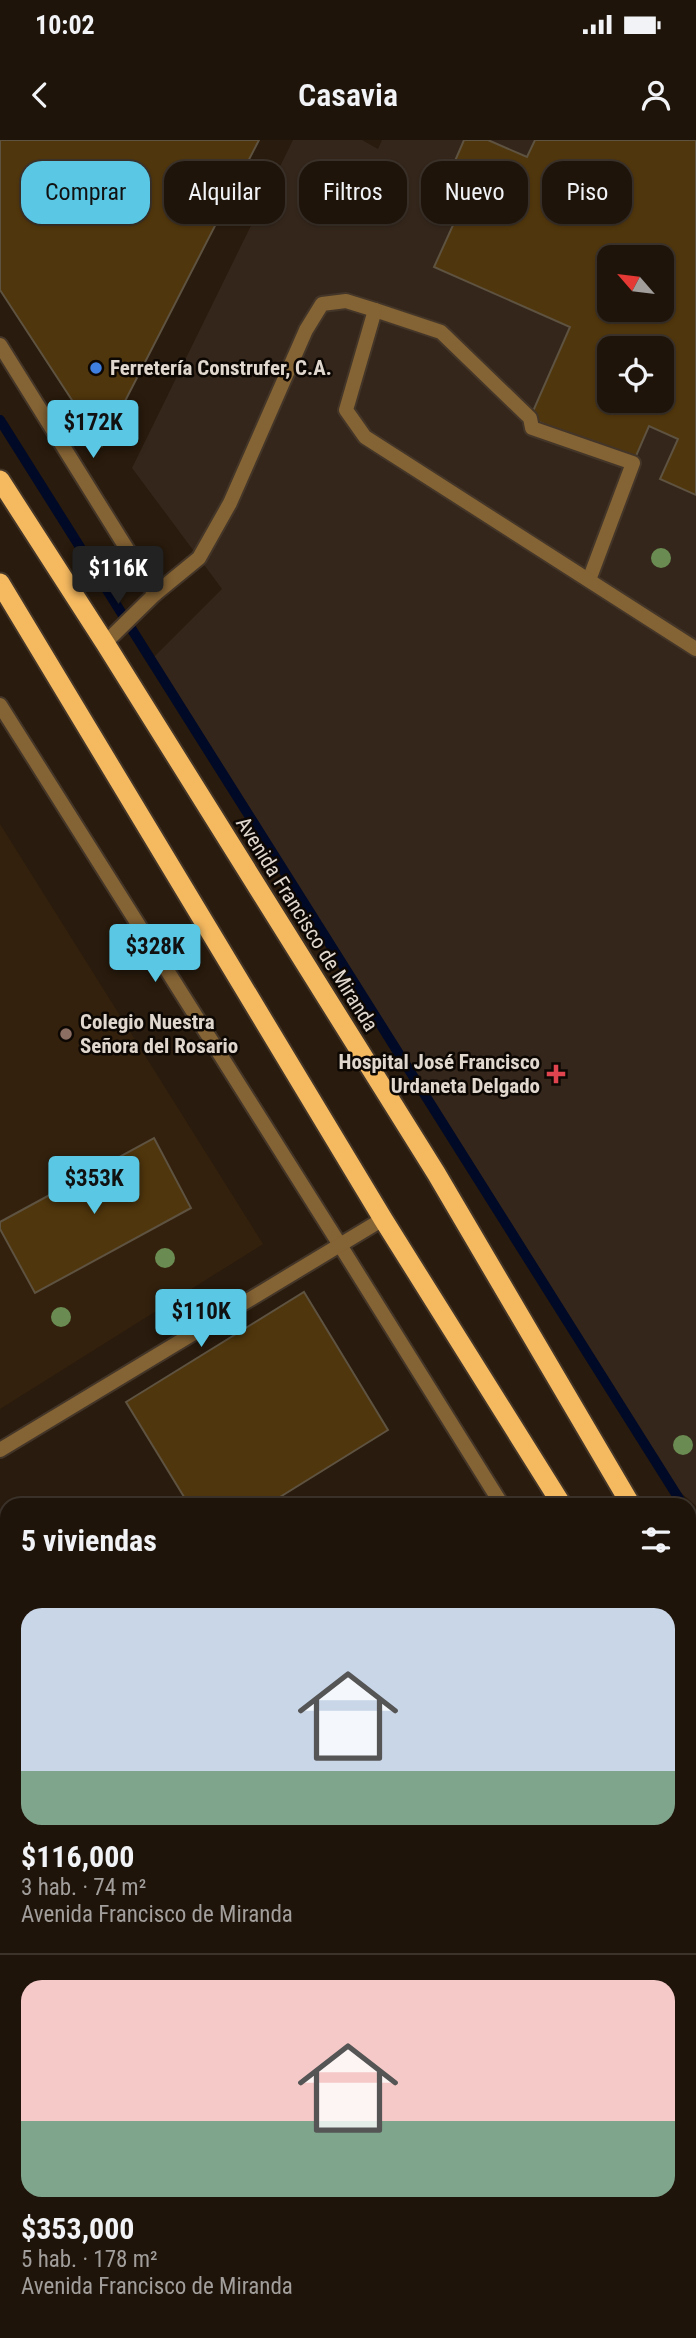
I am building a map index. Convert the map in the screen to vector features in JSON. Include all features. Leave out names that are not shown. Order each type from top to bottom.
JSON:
[{"type":"highway","name":"Avenida Francisco de Miranda","points":[[0,480],[436,1173],[627,1498]]},
{"type":"highway","points":[[0,583],[383,1219],[558,1498]]},
{"type":"street","points":[[105,643],[155,594],[199,558],[230,503],[306,330],[322,304],[346,301],[441,332],[530,418],[532,428],[633,463],[589,580]]},
{"type":"street","points":[[375,310],[346,410],[365,437],[696,649]]},
{"type":"street","points":[[0,345],[155,594]]},
{"type":"street","points":[[0,705],[498,1498]]},
{"type":"street","points":[[0,1450],[383,1219]]},
{"type":"shaded area","name":"Hospital José Francisco Urdaneta Delgado","points":[[293,140],[362,140],[378,149],[382,140],[696,140],[696,1498],[687,1498],[678,1490],[153,658],[222,589],[132,468],[252,224],[285,224],[285,161],[283,161]]},
{"type":"shaded area","name":"Colegio Nuestra Señora del Rosario","points":[[0,824],[263,1244],[0,1409]]},
{"type":"building","name":"Ferretería Construfer, C.A.","points":[[0,140],[259,140],[248,161],[164,161],[164,224],[216,224],[102,446],[0,290]]},
{"type":"building","points":[[464,140],[488,140],[527,157],[535,140],[696,140],[696,495],[660,479],[678,439],[649,426],[633,463],[530,418],[570,327],[434,267],[454,224],[528,224],[528,161],[455,161]]},
{"type":"building","points":[[154,1138],[191,1208],[35,1293],[0,1229],[0,1222]]},
{"type":"building","points":[[304,1292],[388,1430],[278,1498],[185,1498],[126,1402]]},
{"type":"waterway","points":[[0,420],[679,1498]]},
{"type":"place","name":"Ferretería Construfer, C.A.","points":[[96,368]]},
{"type":"place","name":"Colegio Nuestra Señora del Rosario","points":[[66,1034]]},
{"type":"place","name":"Hospital José Francisco Urdaneta Delgado","points":[[556,1074]]}]
